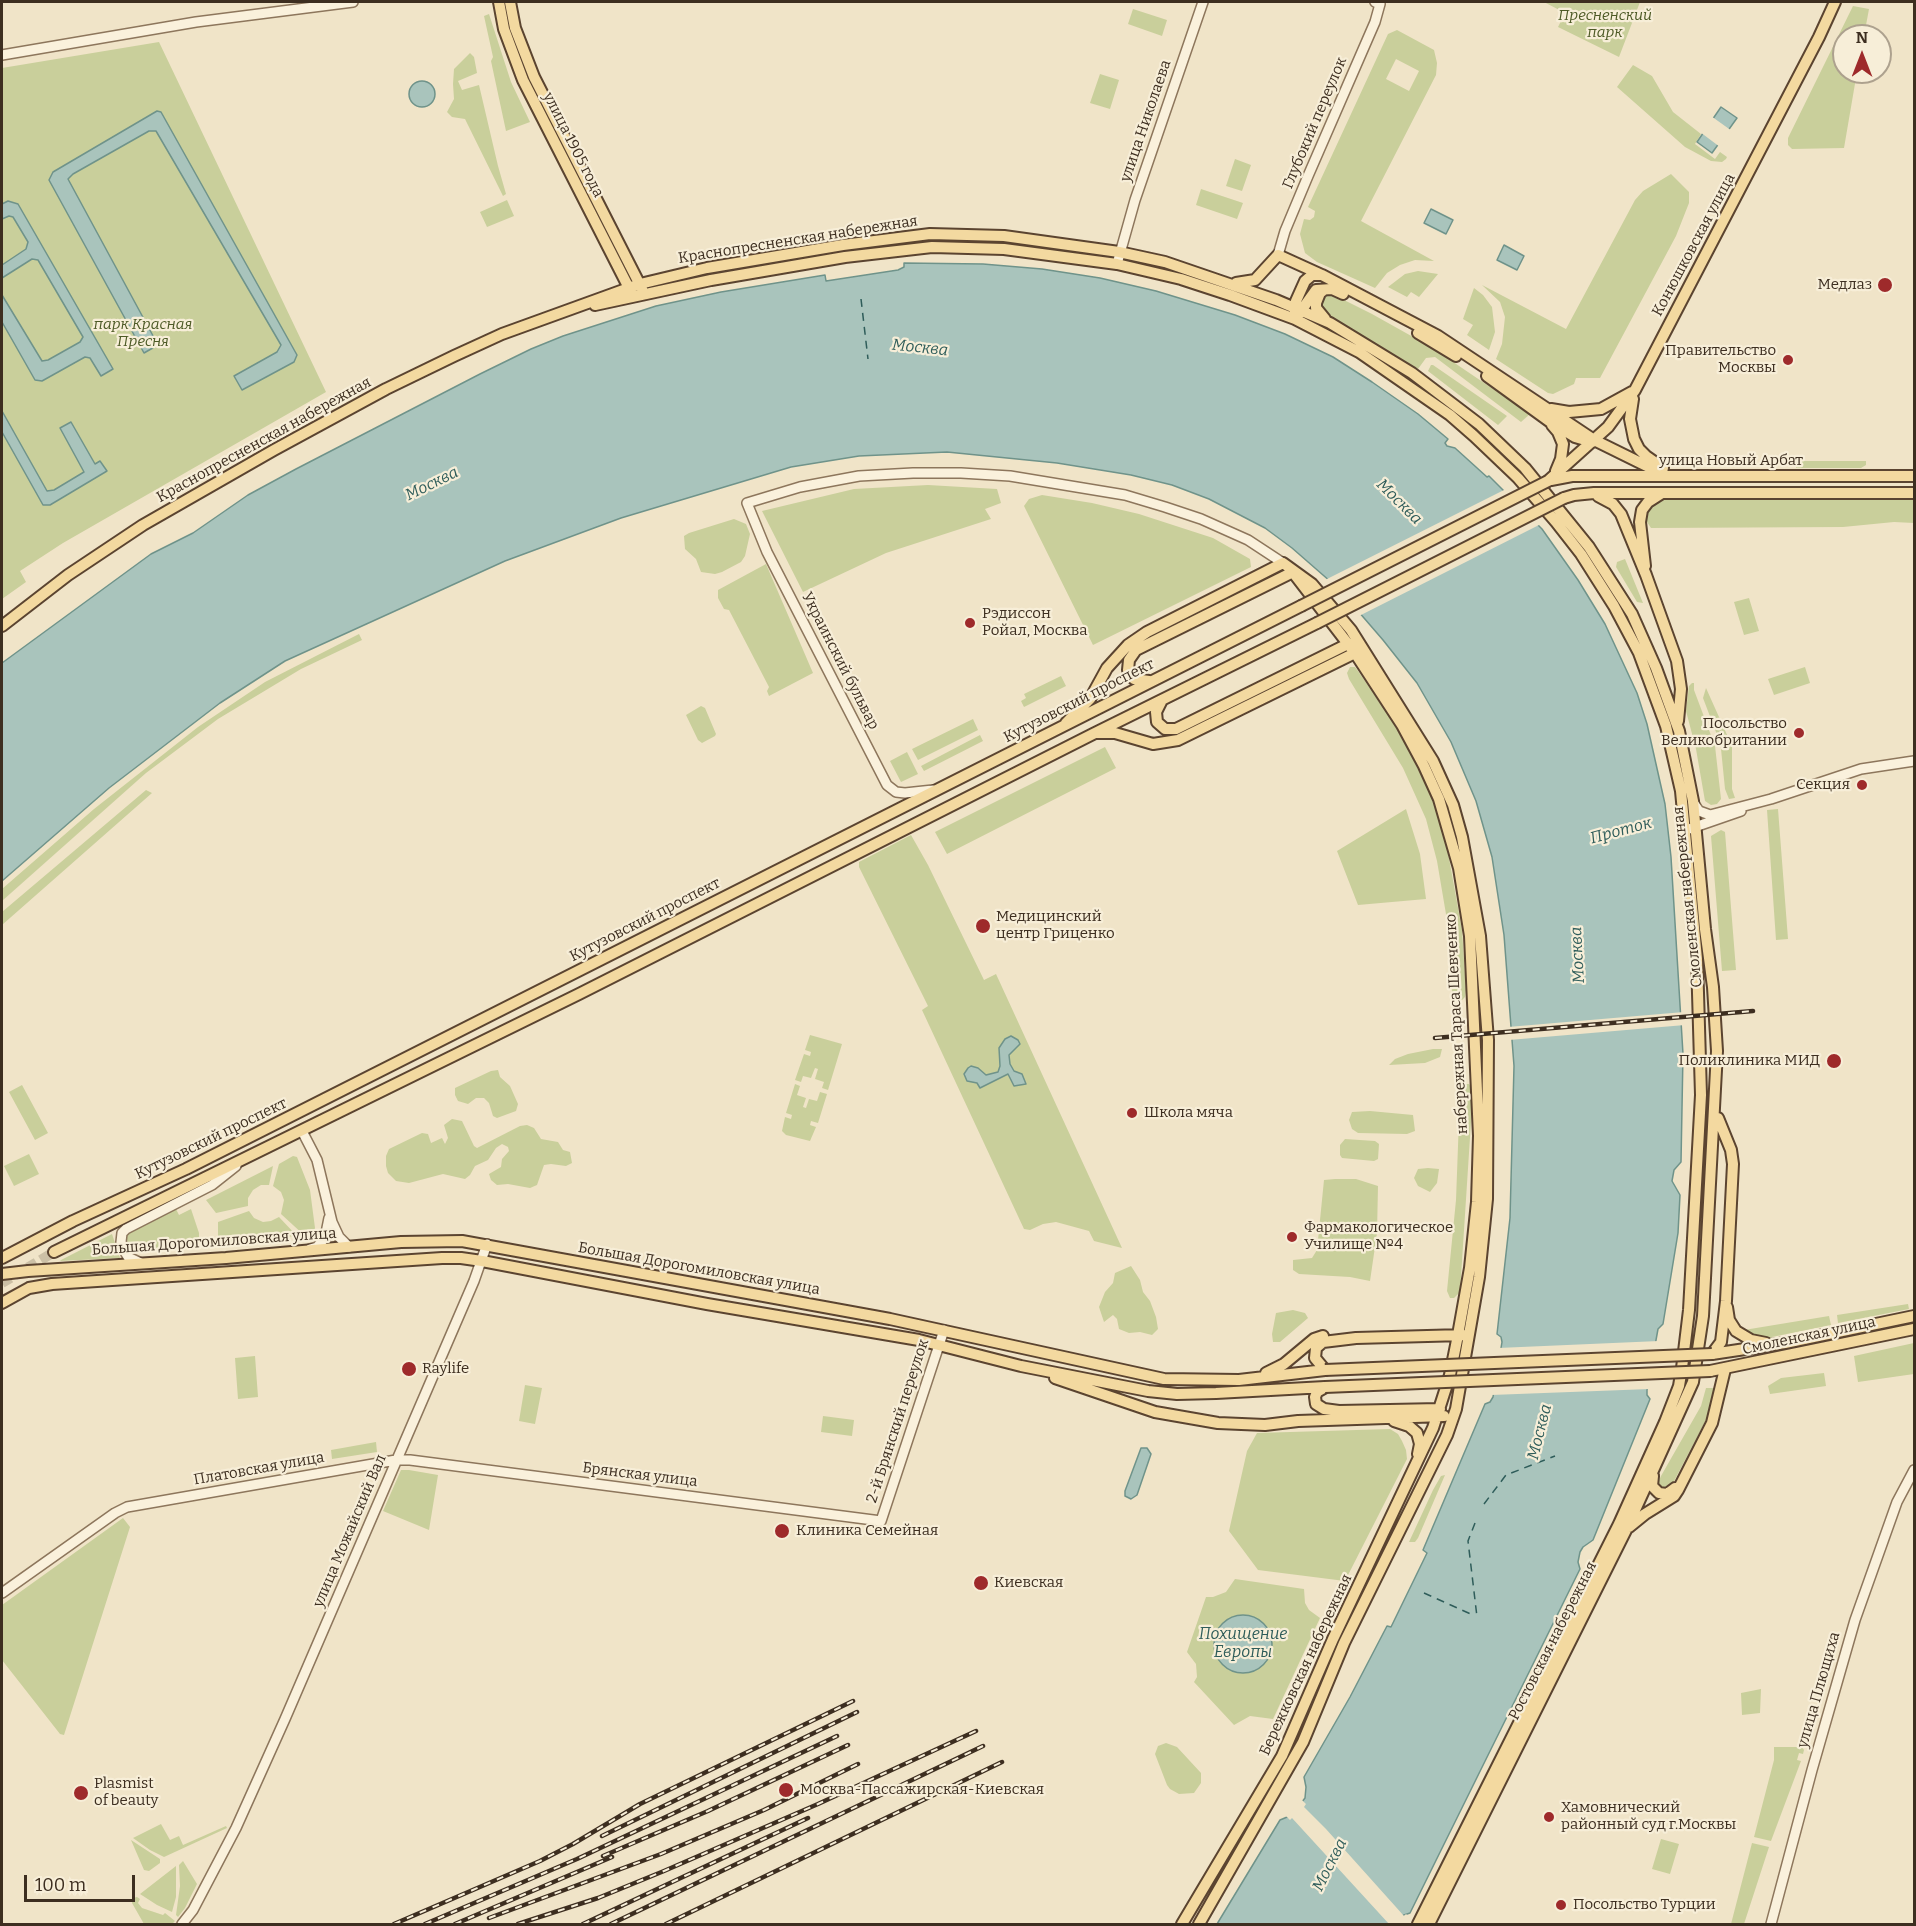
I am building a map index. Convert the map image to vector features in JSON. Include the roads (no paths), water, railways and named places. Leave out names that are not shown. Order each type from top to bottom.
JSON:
[{"type":"main road","name":"улица 1905 года","points":[[499,2],[504,29],[523,80],[637,291]]},
{"type":"main road","name":"улица 1905 года","points":[[510,2],[515,28],[534,76],[637,291]]},
{"type":"main road","name":"Конюшковская улица","points":[[1548,481],[1593,441],[1621,412],[1635,390],[1819,37],[1835,2]]},
{"type":"main road","name":"Краснопресненская набережная","points":[[2,626],[68,575],[143,525],[386,389],[454,356],[560,312],[730,264],[843,244],[930,234],[1004,236],[1119,252],[1165,262],[1232,284],[1297,312],[1325,333],[1405,382],[1450,415],[1518,478]]},
{"type":"main road","name":"Краснопресненская набережная","points":[[637,291],[845,257],[932,247],[1004,249],[1117,264],[1330,323],[1412,373],[1479,424],[1526,468]]},
{"type":"main road","points":[[1278,255],[1322,275],[1437,336],[1593,441],[1667,476]]},
{"type":"main road","points":[[1232,284],[1255,280],[1278,255]]},
{"type":"main road","points":[[1278,255],[1298,272],[1301,288],[1297,312]]},
{"type":"main road","points":[[1301,288],[1312,275],[1322,275]]},
{"type":"main road","points":[[1297,312],[1316,290],[1327,288],[1339,292],[1434,343],[1575,437],[1593,441]]},
{"type":"main road","points":[[1327,288],[1320,292],[1316,303],[1319,312],[1330,323]]},
{"type":"main road","points":[[1534,400],[1553,410],[1592,411],[1610,406],[1635,390]]},
{"type":"main road","points":[[1635,390],[1630,428],[1639,449],[1663,468],[1683,476]]},
{"type":"main road","points":[[1548,481],[1559,466],[1563,452],[1563,444],[1558,432],[1549,421]]},
{"type":"main road","name":"Смоленская набережная","points":[[1526,468],[1589,546],[1624,600],[1644,639],[1660,692],[1691,829],[1717,1051],[1703,1316],[1696,1368]]},
{"type":"main road","name":"улица Новый Арбат","points":[[1548,481],[1572,476],[1914,476]]},
{"type":"main road","name":"Смоленская набережная","points":[[1518,478],[1575,546],[1614,606],[1679,731],[1693,801],[1691,829],[1701,1095],[1689,1310],[1682,1368]]},
{"type":"main road","name":"Кутузовский проспект","points":[[2,1258],[73,1221],[186,1169],[1548,481]]},
{"type":"main road","points":[[54,1252],[579,994],[1564,498],[1582,493],[1914,493]]},
{"type":"main road","points":[[1582,493],[1607,499],[1618,509],[1646,575],[1679,670],[1681,689],[1679,731]]},
{"type":"main road","points":[[1646,575],[1642,510],[1653,497],[1663,493]]},
{"type":"main road","points":[[1066,723],[1090,699],[1107,668],[1128,645],[1147,632],[1283,563]]},
{"type":"main road","name":"набережная Тараса Шевченко","points":[[1283,563],[1312,584],[1354,647],[1409,721],[1441,776],[1462,837],[1480,936],[1488,1040],[1489,1154],[1484,1242],[1464,1335],[1454,1412]]},
{"type":"main road","points":[[1152,681],[1142,681],[1130,675],[1129,660],[1136,650],[1293,572]]},
{"type":"main road","points":[[1162,700],[1156,712],[1157,722],[1165,729],[1176,729],[1354,647]]},
{"type":"main road","points":[[1093,734],[1115,734],[1153,744],[1178,740],[1354,647]]},
{"type":"main road","points":[[1660,692],[1676,682],[1679,670]]},
{"type":"main road","points":[[1701,1095],[1714,1136],[1731,1160]]},
{"type":"main road","points":[[1712,1354],[1721,1342],[1726,1301],[1731,1160],[1731,1150],[1720,1128],[1715,1106]]},
{"type":"main road","points":[[1712,1166],[1719,1153],[1722,1152],[1731,1160]]},
{"type":"main road","name":"Большая Дорогомиловская улица","points":[[2,1275],[448,1240],[487,1244],[944,1330],[1164,1379],[1239,1380],[1325,1370]]},
{"type":"main road","name":"Большая Дорогомиловская улица","points":[[2,1303],[18,1293],[38,1286],[442,1258],[482,1260],[707,1304],[939,1345],[1021,1366],[1160,1393],[1233,1393],[1325,1387]]},
{"type":"main road","points":[[1726,1301],[1729,1320],[1736,1331],[1743,1336],[1762,1342],[1785,1343]]},
{"type":"main road","name":"Смоленская улица","points":[[1325,1370],[1712,1354],[1785,1343],[1914,1316]]},
{"type":"main road","name":"Смоленская улица","points":[[1325,1387],[1710,1371],[1914,1329]]},
{"type":"main road","points":[[1239,1380],[1275,1370],[1320,1337],[1464,1335]]},
{"type":"main road","name":"набережная Тараса Шевченко","points":[[1439,1413],[1464,1335]]},
{"type":"main road","points":[[1325,1370],[1315,1358],[1316,1348],[1329,1341],[1356,1338]]},
{"type":"main road","points":[[1021,1366],[1155,1412],[1203,1421],[1265,1425],[1298,1421],[1379,1419],[1454,1412]]},
{"type":"main road","name":"Ростовская набережная","points":[[1418,1924],[1619,1524],[1665,1422],[1682,1368]]},
{"type":"main road","name":"Ростовская набережная","points":[[1429,1924],[1626,1530],[1689,1395],[1696,1368]]},
{"type":"main road","points":[[1626,1530],[1645,1514],[1674,1496],[1712,1423],[1725,1369]]},
{"type":"main road","points":[[1325,1387],[1317,1392],[1315,1397],[1316,1404],[1324,1409],[1439,1413]]},
{"type":"main road","name":"Бережковская набережная","points":[[1199,1924],[1293,1762],[1344,1643],[1447,1435],[1454,1412]]},
{"type":"main road","name":"Бережковская набережная","points":[[1182,1924],[1282,1756],[1333,1639],[1439,1413]]},
{"type":"main road","points":[[1379,1419],[1402,1423],[1417,1433],[1420,1444],[1416,1465]]},
{"type":"main road","points":[[1654,1468],[1652,1486],[1659,1493],[1667,1494],[1683,1479]]},
{"type":"street","points":[[2,55],[196,22],[353,2]]},
{"type":"street","name":"улица Николаева","points":[[1117,264],[1135,200],[1203,2]]},
{"type":"street","name":"Глубокий переулок","points":[[1278,255],[1289,220],[1375,22],[1378,3]]},
{"type":"street","name":"набережная Тараса Шевченко","points":[[747,503],[800,487],[859,476],[961,473],[1018,477],[1125,495],[1165,507],[1201,519],[1248,540],[1283,563]]},
{"type":"street","name":"Украинский бульвар","points":[[747,503],[767,552],[887,785],[896,792],[905,793],[935,790]]},
{"type":"street","points":[[1691,829],[1861,769],[1914,761]]},
{"type":"street","points":[[1693,801],[1699,812],[1710,815],[1771,799]]},
{"type":"street","points":[[303,1131],[317,1160],[325,1186],[329,1223],[325,1238],[316,1246],[305,1251]]},
{"type":"street","points":[[149,1264],[128,1257],[121,1242],[122,1233],[212,1185],[246,1157]]},
{"type":"street","points":[[328,1209],[339,1237],[349,1247]]},
{"type":"street","name":"улица Можайский Вал","points":[[182,1924],[193,1910],[236,1828],[374,1515],[487,1244]]},
{"type":"street","name":"2-й Брянский переулок","points":[[881,1521],[944,1330]]},
{"type":"street","name":"Брянская улица","points":[[396,1460],[881,1521]]},
{"type":"street","name":"Платовская улица","points":[[2,1593],[115,1513],[127,1507],[396,1460]]},
{"type":"street","name":"улица Плющиха","points":[[1771,1924],[1855,1620],[1894,1510],[1914,1470]]},
{"type":"water","points":[[422,81],[431,85],[435,94],[431,103],[422,107],[413,103],[409,94],[413,85]]},
{"type":"water","points":[[1721,107],[1737,118],[1712,153],[1697,142]]},
{"type":"water","points":[[157,111],[161,112],[297,355],[294,362],[242,390],[234,376],[277,352],[281,345],[156,131],[149,131],[68,179],[158,345],[144,353],[49,180],[53,172]]},
{"type":"water","points":[[8,201],[18,204],[113,369],[101,376],[90,358],[85,357],[42,381],[35,380],[2,322],[2,295],[42,361],[80,342],[83,337],[38,260],[32,259],[2,278],[2,265],[26,249],[28,242],[13,217],[2,219],[2,204]]},
{"type":"water","points":[[1431,209],[1453,220],[1446,234],[1424,223]]},
{"type":"water","points":[[1504,245],[1524,256],[1517,270],[1497,260]]},
{"type":"water","points":[[904,263],[983,264],[1042,269],[1100,278],[1156,291],[1235,315],[1285,334],[1333,357],[1418,414],[1448,439],[1445,443],[1447,446],[1455,448],[1487,477],[1489,476],[1542,529],[1578,580],[1605,624],[1637,693],[1647,724],[1665,804],[1671,857],[1683,1054],[1681,1162],[1674,1170],[1672,1181],[1680,1195],[1678,1233],[1663,1324],[1658,1329],[1647,1390],[1650,1399],[1593,1540],[1580,1552],[1578,1562],[1580,1569],[1410,1913],[1401,1916],[1393,1924],[1217,1924],[1280,1820],[1292,1815],[1305,1798],[1304,1777],[1387,1626],[1391,1627],[1427,1553],[1423,1550],[1485,1404],[1493,1397],[1502,1342],[1501,1337],[1497,1334],[1510,1218],[1514,1066],[1504,935],[1492,857],[1476,801],[1451,742],[1417,683],[1383,640],[1339,589],[1292,548],[1265,528],[1209,499],[1172,485],[1131,475],[1057,463],[947,452],[859,456],[791,467],[621,518],[505,561],[285,661],[220,703],[109,788],[2,881],[2,663],[151,554],[193,533],[248,495],[296,469],[480,374],[563,336],[656,306],[721,292],[825,275],[826,281],[898,270],[904,267]]},
{"type":"water","points":[[2,411],[47,491],[54,490],[84,472],[60,428],[71,422],[95,464],[100,461],[107,471],[50,505],[43,505],[2,432]]},
{"type":"water","points":[[1011,1036],[1020,1044],[1009,1055],[1010,1064],[1014,1071],[1022,1074],[1026,1084],[1014,1086],[1008,1074],[980,1088],[977,1083],[967,1081],[964,1074],[971,1066],[978,1068],[986,1075],[998,1072],[999,1048],[1005,1039]]},
{"type":"water","points":[[1141,1448],[1147,1448],[1151,1454],[1137,1495],[1131,1499],[1125,1496],[1125,1491]]},
{"type":"water","name":"Похищение Европы","points":[[1243,1615],[1254,1617],[1267,1628],[1272,1644],[1270,1655],[1259,1668],[1243,1673],[1232,1671],[1219,1660],[1214,1644],[1216,1633],[1227,1620]]},
{"type":"tunnel","points":[[2,1283],[54,1252]]},
{"type":"railway","points":[[1435,1038],[1753,1011]]},
{"type":"railway","points":[[394,1924],[540,1861],[640,1804],[853,1701]]},
{"type":"railway","points":[[602,1836],[857,1712]]},
{"type":"railway","points":[[518,1924],[598,1898],[664,1871],[818,1804],[976,1731]]},
{"type":"railway","points":[[425,1924],[577,1859],[837,1736]]},
{"type":"railway","points":[[603,1856],[708,1811],[848,1745]]},
{"type":"railway","points":[[611,1924],[983,1746]]},
{"type":"railway","points":[[666,1924],[1002,1762]]},
{"type":"railway","points":[[489,1918],[661,1854],[764,1810],[858,1764]]},
{"type":"railway","points":[[583,1924],[808,1818]]},
{"type":"railway","points":[[455,1924],[612,1857]]},
{"type":"place","name":"Медлаз","points":[[1885,285]]},
{"type":"place","name":"Правительство Москвы","points":[[1788,360]]},
{"type":"place","name":"Рэдиссон Ройал, Москва","points":[[970,623]]},
{"type":"place","name":"Посольство Великобритании","points":[[1799,733]]},
{"type":"place","name":"Секция","points":[[1862,785]]},
{"type":"place","name":"Медицинский центр Гриценко","points":[[983,926]]},
{"type":"place","name":"Поликлиника МИД","points":[[1834,1061]]},
{"type":"place","name":"Школа мяча","points":[[1132,1113]]},
{"type":"place","name":"Фармакологическое Училище №4","points":[[1292,1237]]},
{"type":"place","name":"Raylife","points":[[409,1369]]},
{"type":"place","name":"Клиника Семейная","points":[[782,1531]]},
{"type":"place","name":"Киевская","points":[[981,1583]]},
{"type":"place","name":"Москва-Пассажирская-Киевская","points":[[786,1790]]},
{"type":"place","name":"Plasmist of beauty","points":[[81,1793]]},
{"type":"place","name":"Хамовнический районный суд г.Москвы","points":[[1549,1817]]},
{"type":"place","name":"Посольство Турции","points":[[1561,1905]]},
{"type":"park label","name":"Пресненский парк","points":[[1605,24]]},
{"type":"park label","name":"парк Красная Пресня","points":[[143,334]]},
{"type":"water label","name":"Москва","points":[[920,348]]},
{"type":"water label","name":"Москва","points":[[432,484]]},
{"type":"water label","name":"Москва","points":[[1399,502]]},
{"type":"water label","name":"Проток","points":[[1621,831]]},
{"type":"water label","name":"Москва","points":[[1578,955]]},
{"type":"water label","name":"Москва","points":[[1540,1432]]},
{"type":"water label","name":"Москва","points":[[1330,1865]]}]
